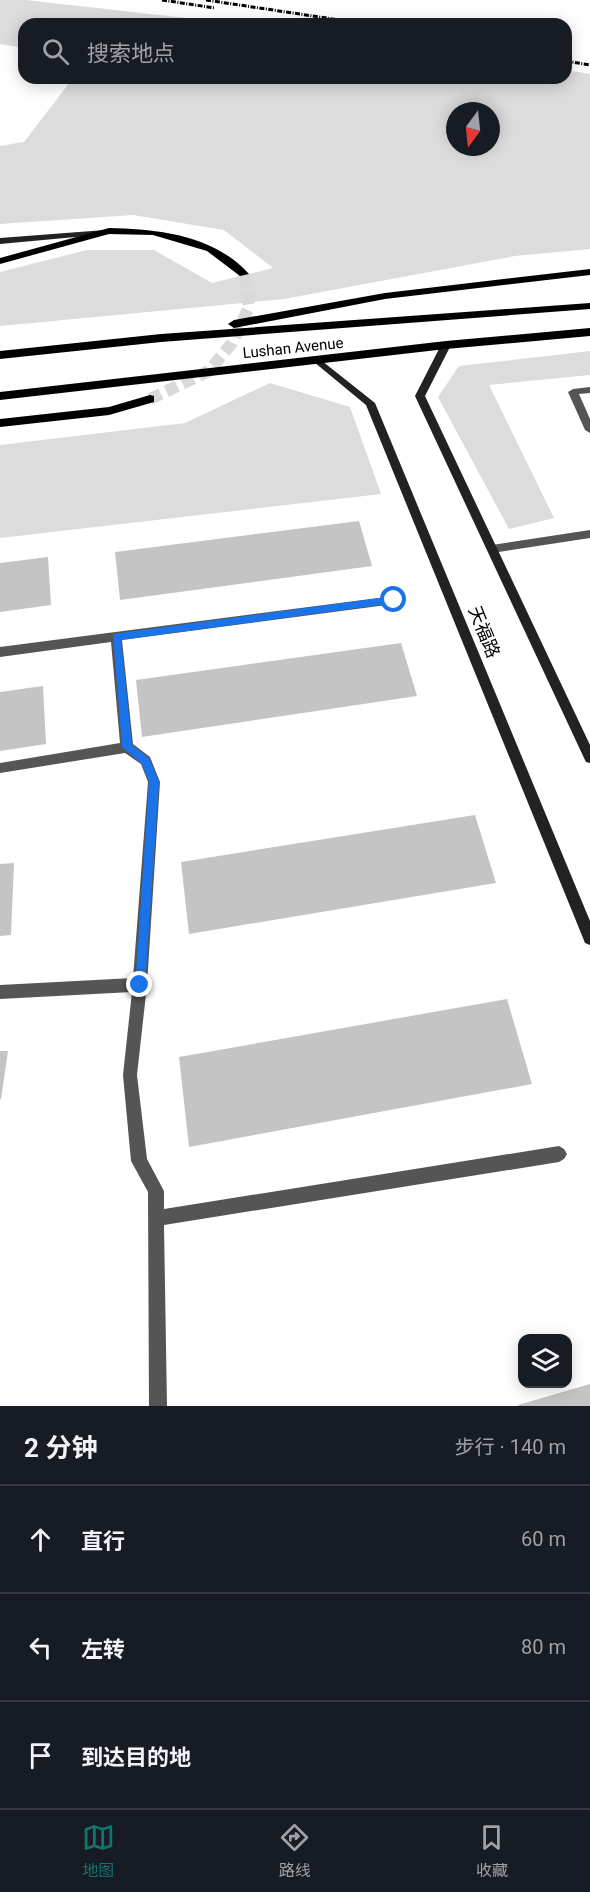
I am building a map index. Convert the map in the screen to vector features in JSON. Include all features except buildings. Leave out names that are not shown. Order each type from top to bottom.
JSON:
[{"type":"main road","points":[[0,261],[109,231],[154,232],[211,249],[244,274]]},
{"type":"main road","points":[[161,338],[385,296],[590,272]]},
{"type":"main road","name":"Lushan Avenue","points":[[0,355],[161,338],[590,306]]},
{"type":"main road","name":"Lushan Avenue","points":[[0,396],[446,345],[590,332]]},
{"type":"main road","points":[[0,423],[109,411],[150,399]]},
{"type":"street","points":[[0,241],[109,231]]},
{"type":"street","points":[[446,345],[420,396],[590,758]]},
{"type":"street","name":"天福路","points":[[317,360],[370,403],[590,938]]},
{"type":"street","points":[[590,390],[573,392],[590,430]]},
{"type":"street","points":[[492,549],[590,534]]},
{"type":"street","points":[[0,652],[394,600]]},
{"type":"street","points":[[116,636],[127,747]]},
{"type":"street","points":[[0,768],[127,747],[146,761],[154,782],[140,985],[129,1075],[139,1161],[156,1191],[158,1406]]},
{"type":"street","points":[[0,992],[140,985]]},
{"type":"street","points":[[156,1218],[559,1154]]},
{"type":"shaded area","points":[[0,0],[26,0],[186,18],[18,18],[18,47],[0,44]]},
{"type":"shaded area","points":[[572,71],[590,74],[590,249],[515,256],[284,299],[0,326],[0,272],[87,250],[154,250],[212,283],[273,268],[224,230],[133,215],[0,224],[0,146],[24,142],[68,84],[572,84]]},
{"type":"shaded area","points":[[590,351],[590,375],[489,385],[554,518],[509,529],[438,397],[459,366]]},
{"type":"shaded area","points":[[270,383],[350,407],[381,494],[0,538],[0,445],[185,423]]},
{"type":"tunnel","points":[[150,399],[209,371],[232,343],[249,307],[244,274]]},
{"type":"railway","points":[[162,0],[215,8]]},
{"type":"railway","points":[[206,0],[326,18]]},
{"type":"railway","points":[[572,62],[590,65]]},
{"type":"route","points":[[140,985],[154,782],[146,761],[127,747],[116,636],[394,600]]}]
